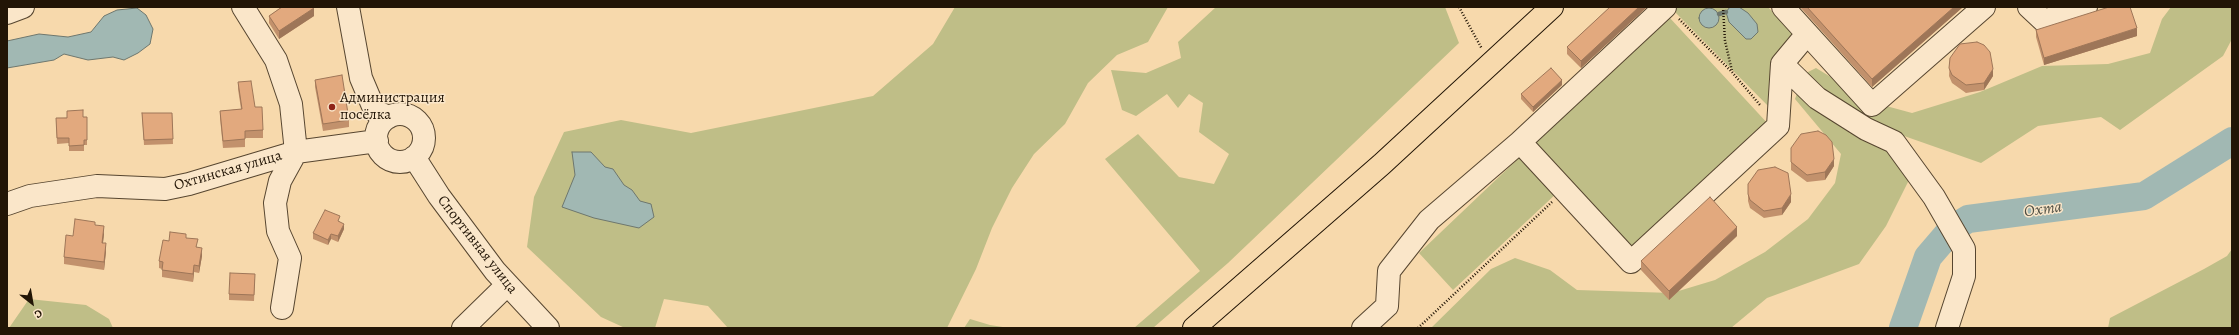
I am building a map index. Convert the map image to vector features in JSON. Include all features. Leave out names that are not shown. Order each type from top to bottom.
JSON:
[{"type":"main road","points":[[1194,328],[1382,164],[1552,7]]},
{"type":"street","points":[[7,13],[23,7]]},
{"type":"street","points":[[243,7],[276,60],[291,104],[296,152],[280,181],[275,203],[278,231],[290,258],[282,308]]},
{"type":"street","points":[[348,7],[360,78],[375,111],[389,116],[400,114],[411,116],[420,123],[424,134],[423,146],[414,157],[406,161],[395,161],[385,156],[378,147],[376,135],[380,124],[389,116]]},
{"type":"street","points":[[1783,7],[1872,105],[1984,7]]},
{"type":"street","points":[[2029,7],[2044,21],[2086,7]]},
{"type":"street","points":[[1363,328],[1387,306],[1389,271],[1429,220],[1671,12]]},
{"type":"street","points":[[1520,142],[1631,262],[1778,126],[1782,64],[1807,34]]},
{"type":"street","points":[[1782,64],[1817,98],[1866,129],[1894,142],[1934,197],[1964,249],[1964,276],[1947,328]]},
{"type":"street","name":"Охтинская улица","points":[[7,204],[30,196],[97,186],[165,189],[189,184],[296,152],[377,141]]},
{"type":"street","name":"Спортивная улица","points":[[414,157],[439,196],[507,285],[548,328]]},
{"type":"street","points":[[463,328],[507,285]]},
{"type":"path","points":[[1458,7],[1490,63]]},
{"type":"path","points":[[1722,7],[1725,41],[1732,72]]},
{"type":"path","points":[[1671,12],[1732,72],[1778,126]]},
{"type":"path","points":[[1418,328],[1566,190]]},
{"type":"shaded area","points":[[955,7],[1168,7],[1148,42],[1117,55],[1088,83],[1065,124],[1034,154],[1012,188],[992,228],[976,269],[947,328],[728,328],[708,306],[664,299],[655,328],[625,328],[601,317],[527,247],[534,197],[564,132],[621,120],[691,133],[873,96],[933,44]]},
{"type":"shaded area","points":[[1216,7],[1445,7],[1459,43],[1228,263],[1153,328],[1134,328],[1200,271],[1105,159],[1138,134],[1179,177],[1214,184],[1229,154],[1199,132],[1203,103],[1189,94],[1178,108],[1167,94],[1136,116],[1122,110],[1111,70],[1146,73],[1181,58],[1178,42]]},
{"type":"shaded area","points":[[1677,7],[1768,7],[1795,37],[1774,112],[1673,10]]},
{"type":"shaded area","points":[[2171,7],[2232,7],[2232,39],[2223,56],[2120,130],[2101,117],[2038,126],[1981,163],[1833,111],[1895,151],[1909,180],[1886,226],[1859,264],[1767,298],[1731,328],[1431,328],[1491,269],[1515,258],[1550,270],[1577,290],[1672,293],[1715,280],[1765,252],[1808,219],[1835,183],[1841,154],[1795,99],[1804,74],[1816,68],[1834,79],[1853,97],[1912,113],[1980,92],[2042,66],[2108,64],[2150,53],[2162,19]]},
{"type":"shaded area","points":[[1669,17],[1770,126],[1636,251],[1534,142]]},
{"type":"shaded area","points":[[1523,154],[1558,192],[1453,290],[1419,253]]},
{"type":"shaded area","points":[[2232,249],[2232,328],[2108,328],[2110,318],[2227,256]]},
{"type":"shaded area","points":[[29,299],[86,305],[109,319],[113,328],[9,328]]},
{"type":"shaded area","points":[[970,319],[990,325],[1009,328],[964,328]]},
{"type":"water","points":[[1730,7],[1739,7],[1748,13],[1757,24],[1758,32],[1751,39],[1746,39],[1729,22],[1726,12]]},
{"type":"water","points":[[137,8],[146,15],[153,29],[150,44],[138,53],[124,60],[113,57],[88,60],[64,54],[54,60],[7,68],[7,41],[39,34],[68,37],[91,32],[104,16],[117,10]]},
{"type":"water","points":[[1709,8],[1716,11],[1719,18],[1716,25],[1709,28],[1702,25],[1699,18],[1702,11]]},
{"type":"water","points":[[572,152],[591,152],[605,167],[613,169],[624,185],[632,190],[640,201],[651,204],[654,217],[639,228],[594,218],[562,207],[575,175]]},
{"type":"building","points":[[282,7],[314,8],[279,31],[269,16]]},
{"type":"building","points":[[1610,7],[1639,7],[1581,61],[1567,47]]},
{"type":"building","points":[[1807,7],[1954,7],[1872,79]]},
{"type":"building","points":[[2109,7],[2130,7],[2137,28],[2044,58],[2036,30]]},
{"type":"building","points":[[1977,42],[1984,45],[1990,52],[1993,69],[1984,83],[1966,85],[1952,75],[1949,68],[1950,58],[1960,44]]},
{"type":"building","points":[[1551,68],[1562,80],[1533,107],[1521,94]]},
{"type":"building","name":"Администрация посёлка","points":[[342,75],[349,120],[323,124],[315,80]]},
{"type":"building","points":[[251,81],[255,107],[262,107],[263,130],[245,131],[245,139],[223,141],[220,111],[242,109],[238,82]]},
{"type":"building","points":[[83,110],[83,117],[87,117],[87,140],[84,140],[84,145],[69,146],[69,138],[57,138],[56,118],[67,118],[67,111]]},
{"type":"building","points":[[142,113],[172,113],[173,139],[144,140]]},
{"type":"building","points":[[1818,131],[1826,135],[1832,142],[1834,159],[1825,172],[1807,175],[1791,162],[1791,148],[1801,134]]},
{"type":"building","points":[[1775,167],[1788,173],[1791,194],[1782,208],[1764,211],[1750,200],[1748,194],[1748,184],[1758,170]]},
{"type":"building","points":[[1710,197],[1737,227],[1669,291],[1641,261]]},
{"type":"building","points":[[325,210],[340,216],[338,221],[344,224],[338,236],[331,234],[328,240],[313,233]]},
{"type":"building","points":[[75,219],[95,222],[95,225],[104,226],[102,243],[106,243],[104,262],[64,257],[66,235],[73,236]]},
{"type":"building","points":[[170,232],[186,234],[186,238],[198,239],[196,247],[202,248],[199,266],[194,265],[193,274],[162,270],[163,262],[159,261],[163,240],[169,241]]},
{"type":"building","points":[[230,273],[255,274],[254,295],[229,294]]},
{"type":"waterway","points":[[1719,14],[1726,12]]},
{"type":"waterway","name":"Охта","points":[[1903,328],[1928,257],[1952,229],[1968,219],[2144,196],[2232,141]]},
{"type":"place","name":"Администрация посёлка","points":[[332,107]]}]
